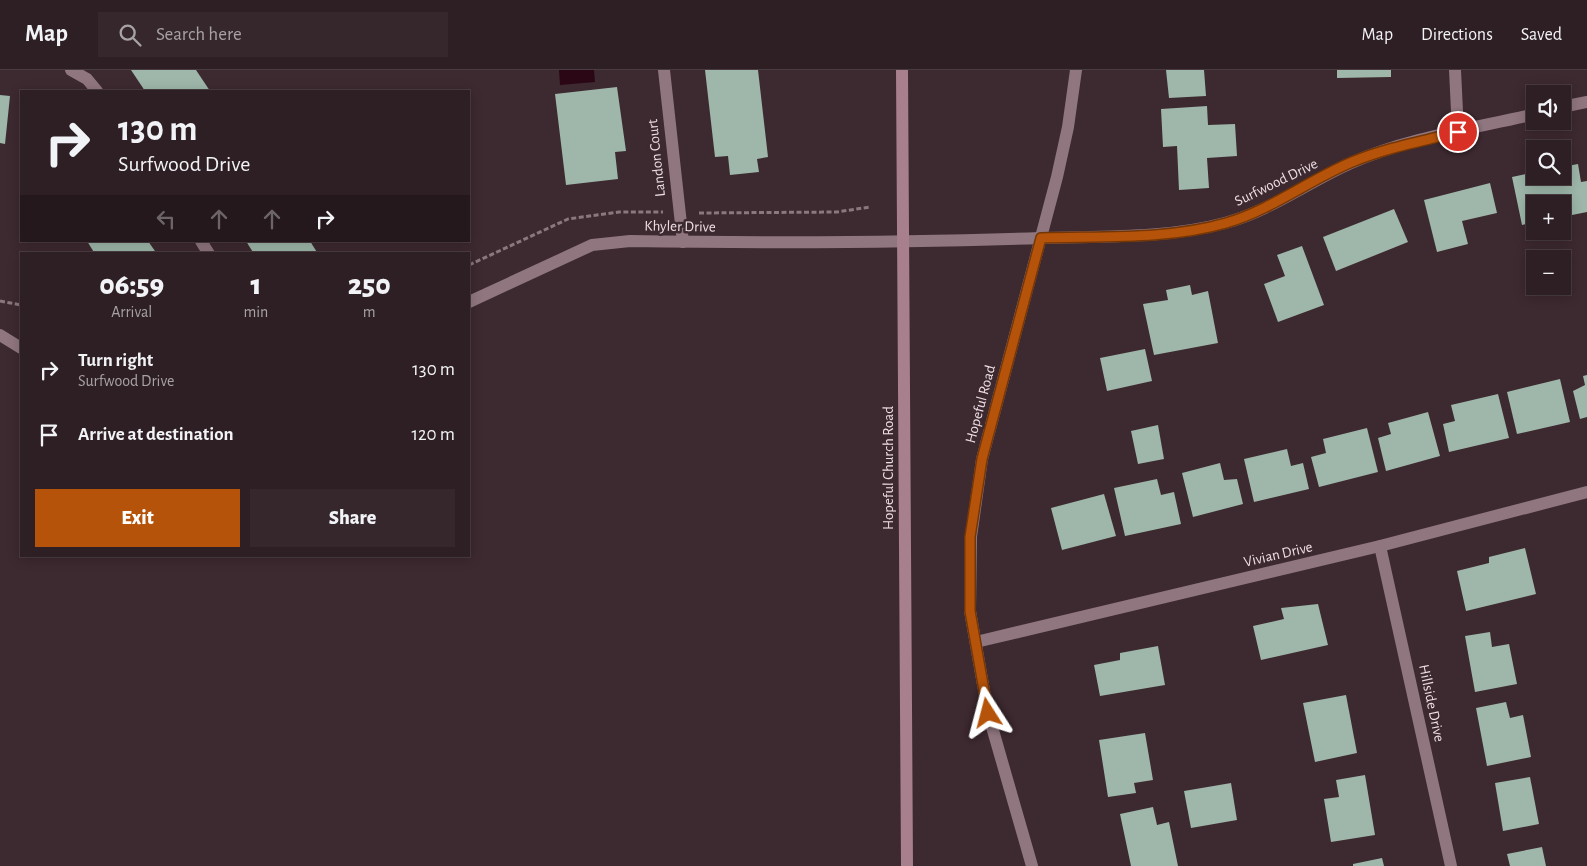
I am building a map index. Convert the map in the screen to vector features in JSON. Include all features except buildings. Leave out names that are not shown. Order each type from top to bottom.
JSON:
[{"type":"main road","name":"Hopeful Church Road","points":[[902,70],[907,866]]},
{"type":"street","points":[[71,70],[87,79],[96,90]]},
{"type":"street","name":"Landon Court","points":[[664,70],[682,242]]},
{"type":"street","name":"Hopeful Road","points":[[1032,866],[988,713],[970,611],[969,575],[975,499],[982,459],[1041,238],[1066,135],[1076,70]]},
{"type":"street","points":[[1455,70],[1458,132]]},
{"type":"street","points":[[1571,105],[1587,102]]},
{"type":"street","name":"Surfwood Drive","points":[[903,243],[1152,234],[1194,230],[1226,223],[1272,204],[1352,162],[1396,147],[1526,116]]},
{"type":"street","name":"Khyler Drive","points":[[470,302],[592,245],[630,241],[903,243]]},
{"type":"street","points":[[0,335],[20,347]]},
{"type":"street","name":"Vivian Drive","points":[[976,642],[1380,546],[1587,492]]},
{"type":"street","name":"Hillside Drive","points":[[1380,546],[1451,866]]},
{"type":"path","points":[[699,213],[837,212],[870,207]]},
{"type":"path","points":[[470,265],[568,219],[619,212],[655,211]]},
{"type":"path","points":[[0,301],[20,305]]},
{"type":"shaded area","points":[[559,70],[594,70],[595,82],[560,85]]},
{"type":"route","points":[[988,713],[970,611],[970,537],[982,459],[1041,238],[1152,234],[1194,230],[1226,223],[1272,204],[1352,162],[1396,147],[1458,132]]}]
